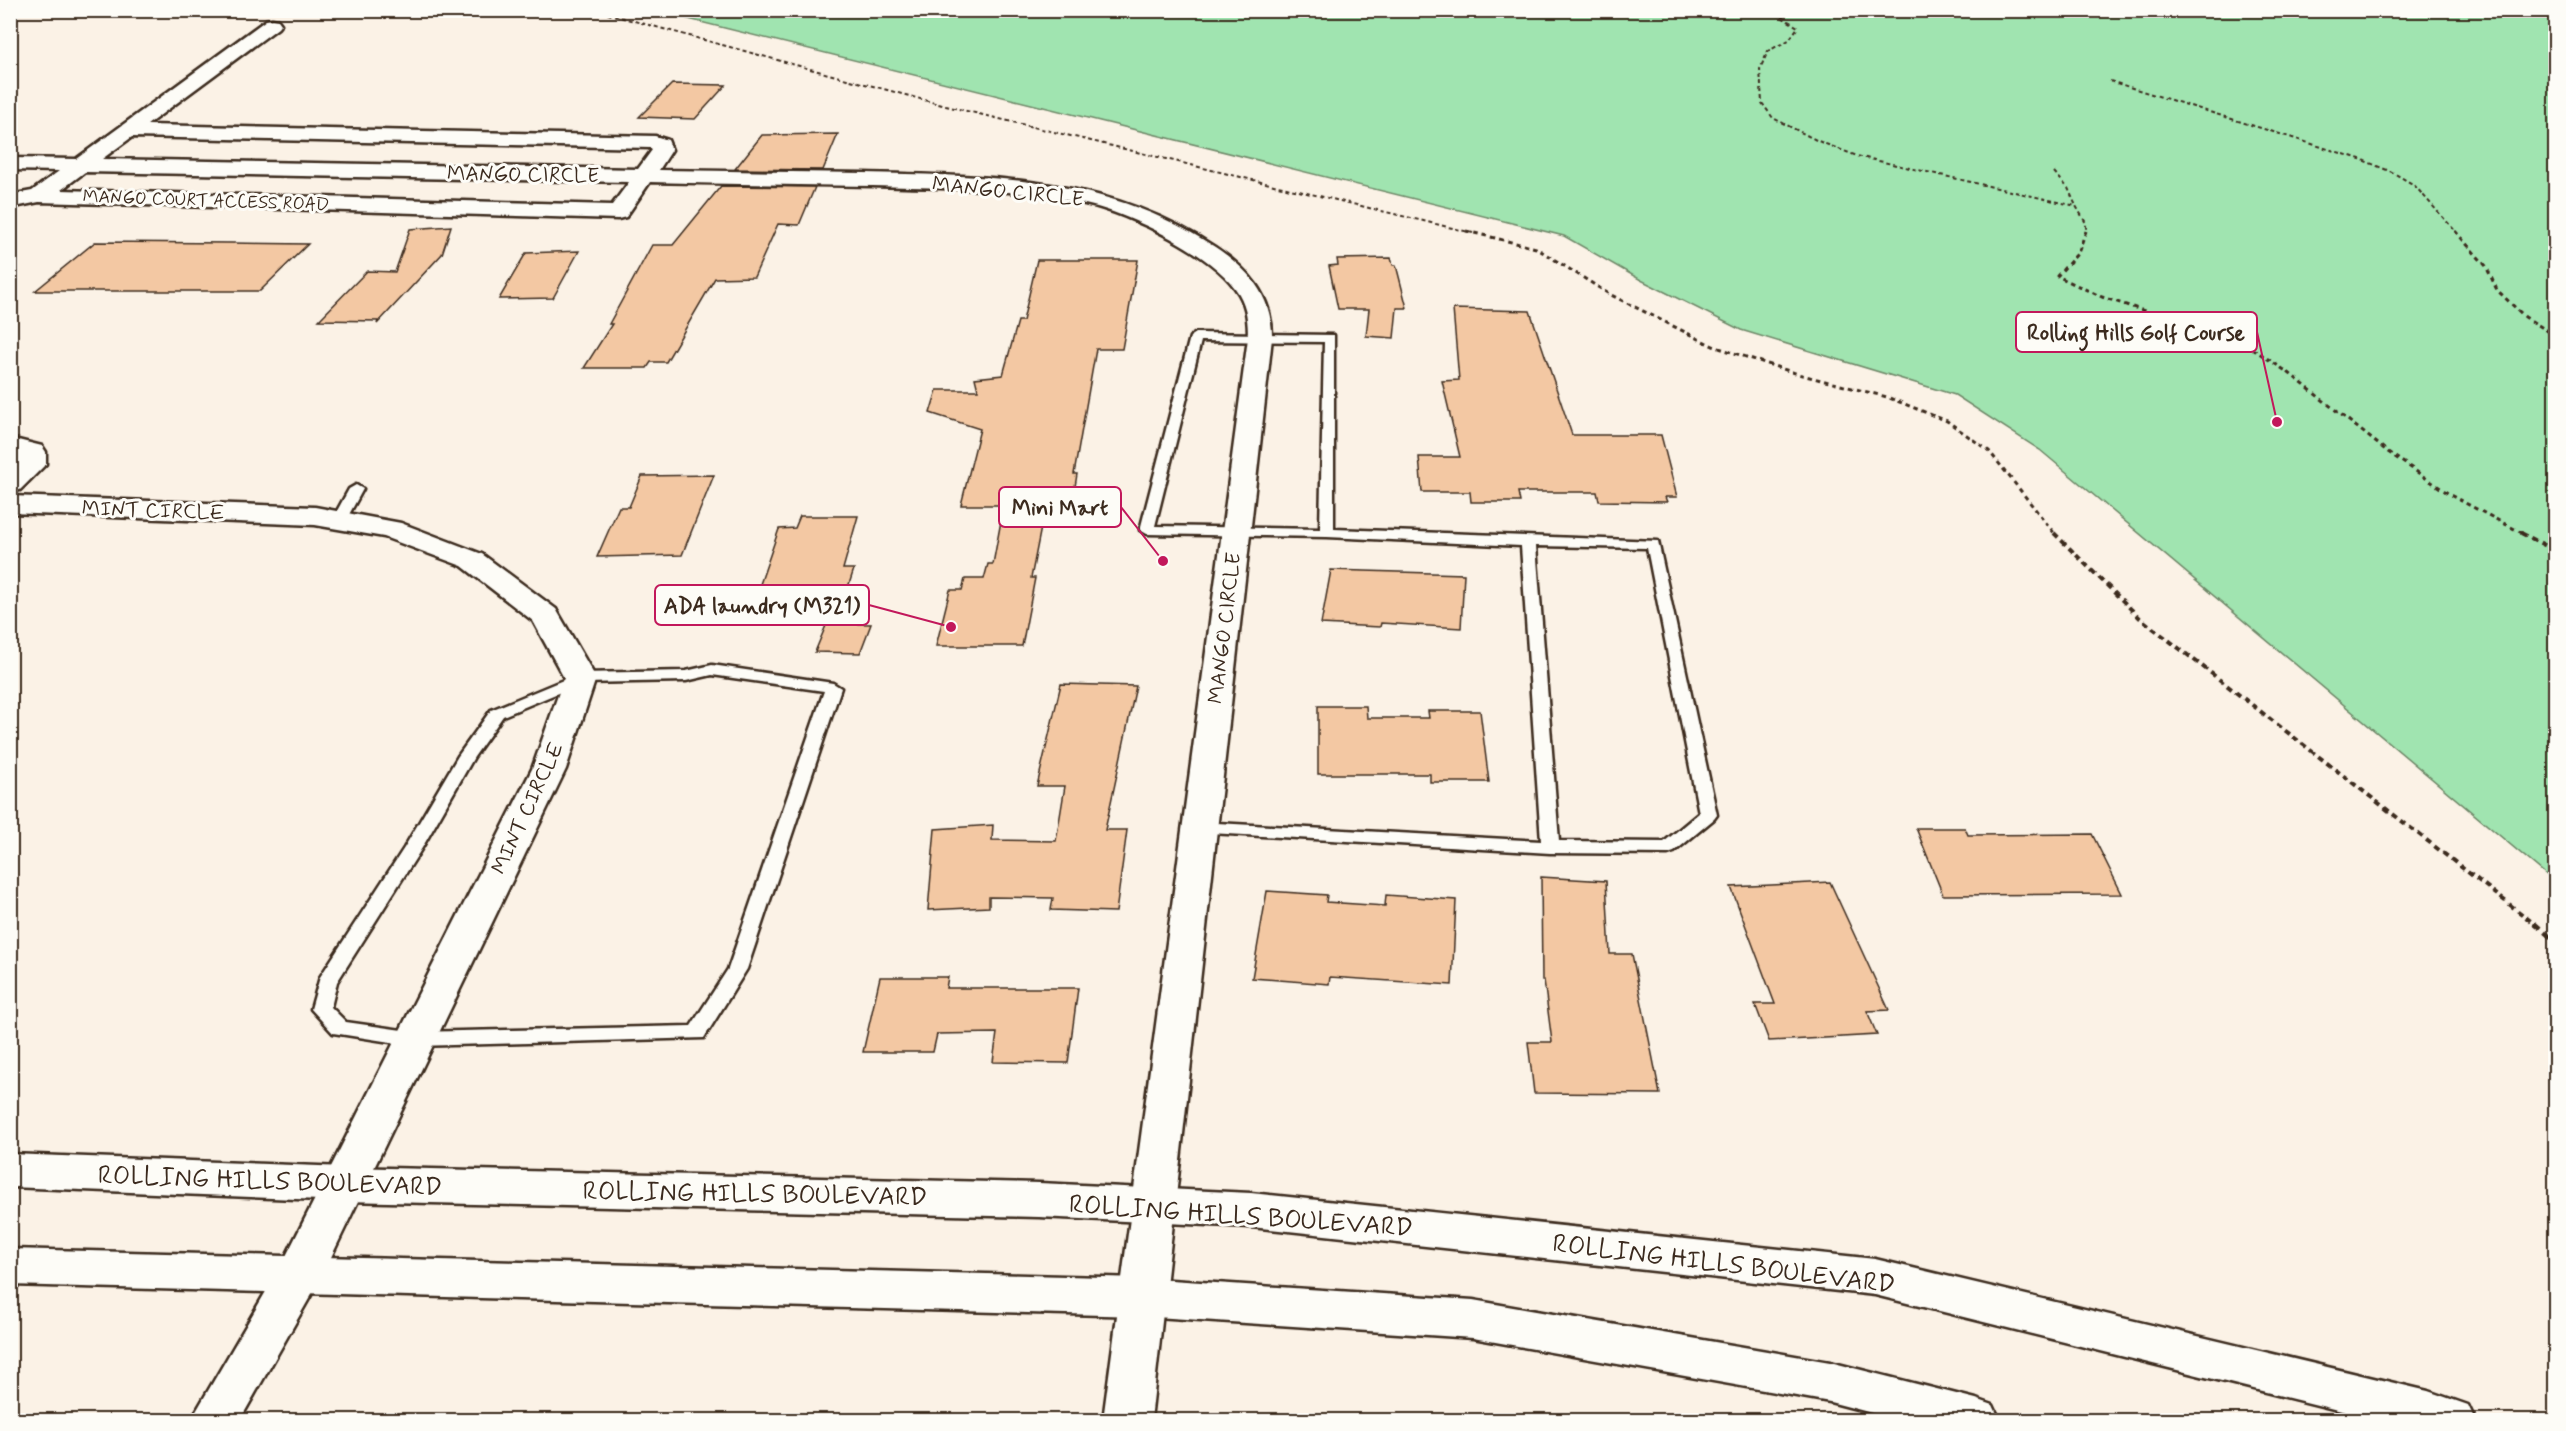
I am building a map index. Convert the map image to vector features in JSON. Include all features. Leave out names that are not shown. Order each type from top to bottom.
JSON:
[{"type":"street","name":"MANGO COURT ACCESS ROAD","points":[[39,196],[273,24]]},
{"type":"street","points":[[129,131],[573,139],[661,144],[662,150],[645,176]]},
{"type":"street","name":"MANGO CIRCLE","points":[[10,164],[926,181],[1060,193],[1112,204],[1160,223],[1240,276],[1251,292],[1261,327],[1260,338],[1127,1420]]},
{"type":"street","name":"MANGO COURT ACCESS ROAD","points":[[39,196],[618,212],[645,176]]},
{"type":"street","points":[[10,202],[39,196]]},
{"type":"street","points":[[10,446],[32,452],[32,464],[10,484]]},
{"type":"street","name":"MINT CIRCLE","points":[[10,504],[315,516],[391,529],[472,560],[545,616],[580,678],[549,769],[345,1184],[299,1276],[215,1420]]},
{"type":"street","name":"ROLLING HILLS BOULEVARD","points":[[10,1170],[345,1184],[1039,1200],[1251,1210],[1875,1277],[2428,1412],[2451,1420]]},
{"type":"street","points":[[10,1267],[1141,1297],[1473,1319],[1830,1382],[1976,1420]]},
{"type":"lane","points":[[1199,828],[1550,847],[1668,848],[1708,815],[1653,544],[1528,542],[1327,533],[1147,530],[1196,337],[1330,338],[1327,533]]},
{"type":"lane","points":[[339,520],[356,489]]},
{"type":"lane","points":[[1528,542],[1550,847]]},
{"type":"lane","points":[[712,670],[833,688],[737,969],[697,1033],[416,1039],[340,1028],[321,1009],[327,982],[413,848],[466,756],[497,713],[580,678],[686,676],[712,670]]},
{"type":"path","points":[[594,10],[753,57],[974,114],[1536,248],[1610,294],[1713,346],[1798,374],[1887,397],[1947,421],[1989,451],[2055,534],[2140,618],[2497,893],[2556,942]]},
{"type":"path","points":[[1770,10],[1798,27],[1797,34],[1769,48],[1762,59],[1760,70],[1760,97],[1766,111],[1784,124],[1823,144],[1867,160],[1914,168],[2076,206]]},
{"type":"path","points":[[2110,81],[2349,155],[2392,172],[2414,185],[2486,266],[2497,290],[2525,317],[2556,336]]},
{"type":"path","points":[[2054,172],[2068,188],[2086,224],[2083,243],[2076,258],[2057,276],[2102,297],[2214,334],[2256,351],[2289,373],[2388,452],[2452,496],[2556,551]]},
{"type":"green space","points":[[656,11],[2555,11],[2555,882],[2040,450],[1955,395],[1741,330],[1641,280],[1564,236]]},
{"type":"building","points":[[672,84],[726,85],[695,119],[639,117]]},
{"type":"building","points":[[838,134],[823,170],[735,169],[762,135]]},
{"type":"building","points":[[721,186],[815,187],[799,225],[778,224],[754,277],[715,278],[666,362],[651,362],[647,368],[584,368],[612,324],[609,324],[652,245],[673,245]]},
{"type":"building","points":[[451,226],[442,254],[377,324],[378,321],[319,320],[367,271],[395,272],[410,229]]},
{"type":"building","points":[[95,242],[308,244],[260,291],[35,291]]},
{"type":"building","points":[[579,251],[553,298],[499,299],[526,253]]},
{"type":"building","points":[[1391,258],[1393,265],[1396,265],[1407,308],[1397,308],[1394,338],[1366,336],[1369,309],[1338,309],[1329,266],[1338,265],[1337,259]]},
{"type":"building","points":[[1037,260],[1138,260],[1122,349],[1096,349],[1074,474],[1077,474],[1071,512],[1044,512],[1031,578],[1035,578],[1022,646],[936,646],[950,590],[962,590],[965,579],[984,579],[988,564],[993,564],[1004,505],[961,505],[980,429],[930,413],[937,390],[978,390],[975,378],[1003,375],[1018,321],[1023,321]]},
{"type":"building","points":[[1453,309],[1530,311],[1572,435],[1661,435],[1677,497],[1665,497],[1667,502],[1599,501],[1597,492],[1518,492],[1520,502],[1471,502],[1470,492],[1422,492],[1419,457],[1460,457],[1442,381],[1459,380]]},
{"type":"building","points":[[714,475],[682,555],[597,557],[619,507],[629,507],[642,476]]},
{"type":"building","points":[[800,516],[858,516],[843,569],[854,569],[842,606],[811,607],[814,593],[757,593],[779,529],[795,528]]},
{"type":"building","points":[[1331,570],[1464,574],[1461,628],[1381,623],[1380,627],[1321,624]]},
{"type":"building","points":[[827,623],[871,624],[860,653],[815,652]]},
{"type":"building","points":[[1061,684],[1136,686],[1105,830],[1127,830],[1116,912],[1051,910],[1053,898],[989,897],[989,907],[928,910],[935,829],[993,825],[992,840],[1056,841],[1065,786],[1037,786]]},
{"type":"building","points":[[1318,706],[1366,706],[1367,718],[1429,718],[1428,711],[1480,711],[1489,782],[1430,782],[1430,774],[1318,774]]},
{"type":"building","points":[[1916,828],[1965,828],[1968,835],[2092,834],[2122,894],[1943,895]]},
{"type":"building","points":[[1541,877],[1606,881],[1610,954],[1632,954],[1660,1094],[1534,1093],[1528,1042],[1552,1042],[1544,980],[1542,980]]},
{"type":"building","points":[[1830,882],[1889,1010],[1867,1011],[1877,1035],[1769,1041],[1755,1004],[1775,1004],[1731,887]]},
{"type":"building","points":[[1267,891],[1327,895],[1326,902],[1385,906],[1386,895],[1456,900],[1452,985],[1330,977],[1329,984],[1252,978]]},
{"type":"building","points":[[880,977],[948,977],[946,988],[1078,988],[1068,1063],[993,1062],[997,1033],[937,1034],[933,1052],[863,1052]]},
{"type":"place","name":"Rolling Hills Golf Course","points":[[2277,422]]},
{"type":"place","name":"Mini Mart","points":[[1163,561]]},
{"type":"place","name":"ADA laundry (M321)","points":[[951,627]]}]
